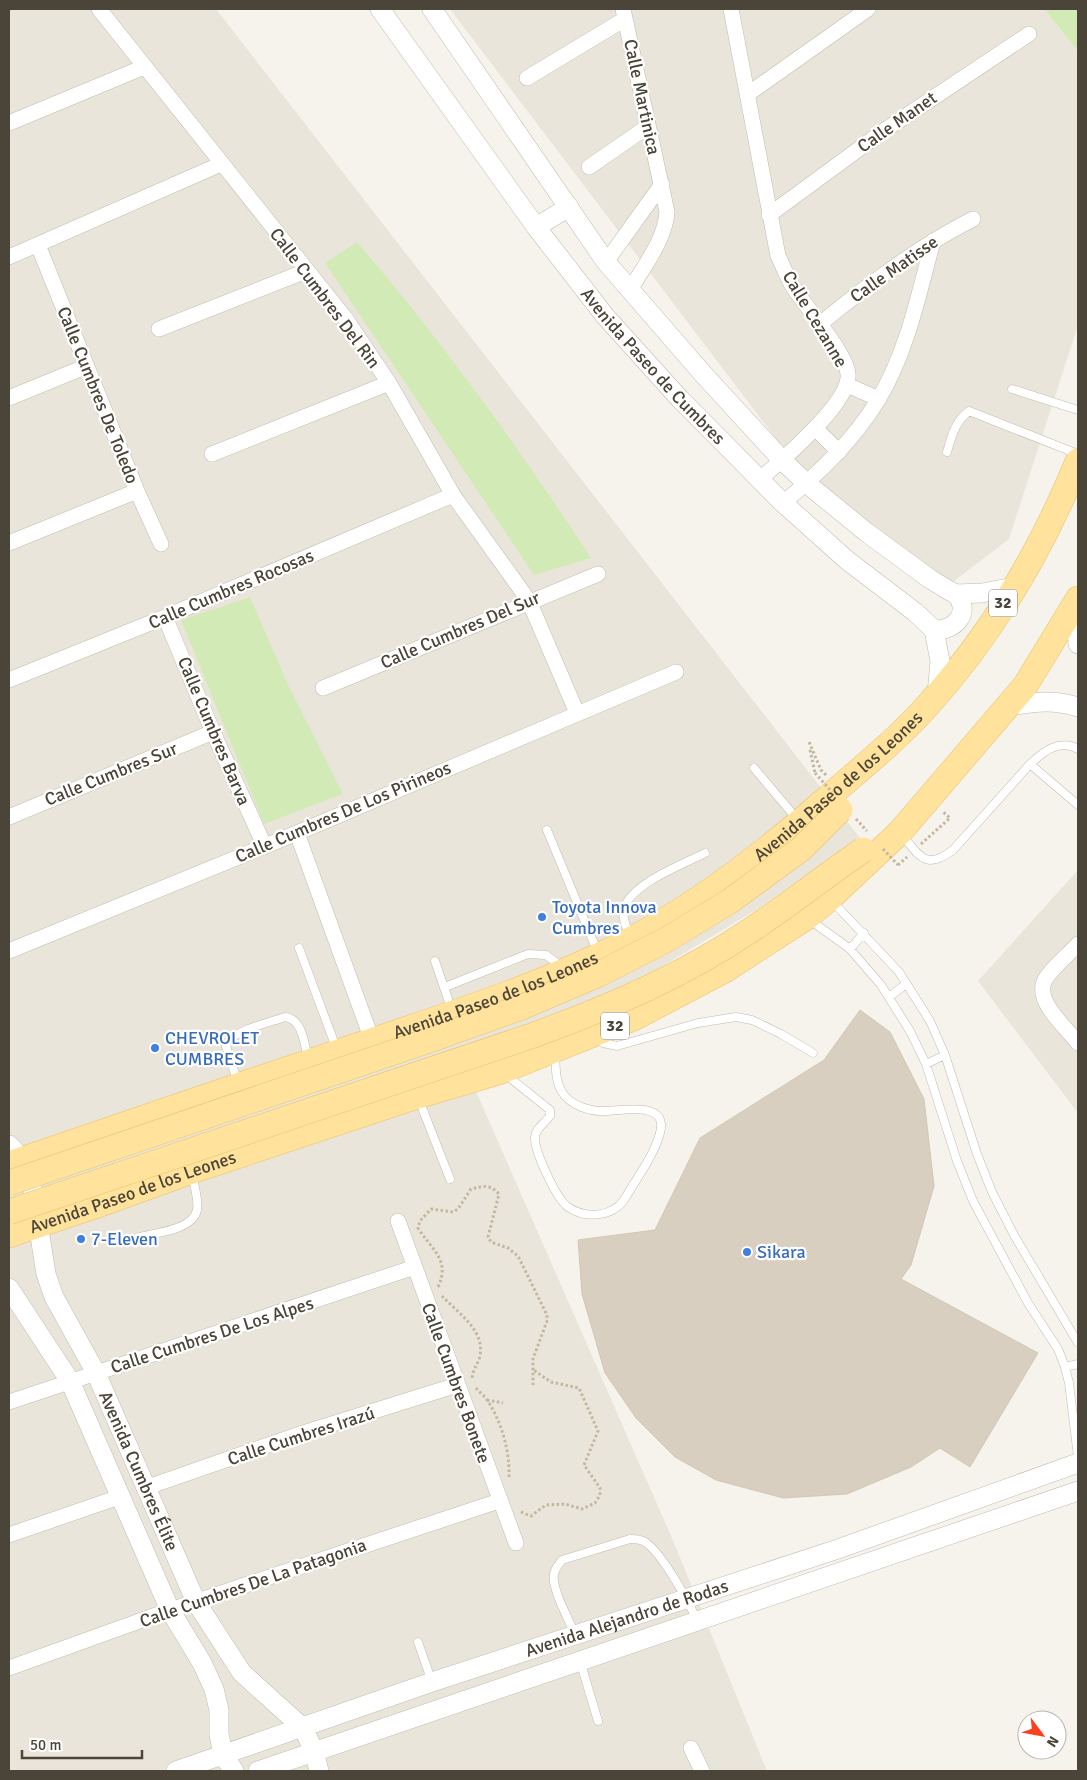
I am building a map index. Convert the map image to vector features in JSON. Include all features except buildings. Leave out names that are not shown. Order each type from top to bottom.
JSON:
[{"type":"main road","name":"Avenida Paseo de los Leones","points":[[13,1156],[88,1136],[453,1013],[566,971],[630,940],[739,872],[800,822],[839,799],[937,694],[974,648],[1014,587],[1060,506],[1078,461]]},
{"type":"main road","name":"Avenida Paseo de los Leones","points":[[9,1235],[98,1206],[192,1171],[418,1096],[502,1071],[634,1018],[725,970],[807,917],[830,898],[897,834],[1025,686],[1077,601]]},
{"type":"main road","points":[[9,1183],[427,1041],[522,1007],[599,974],[666,940],[730,901],[801,849],[839,799]]},
{"type":"main road","points":[[9,1212],[609,1008],[680,973],[750,931],[863,850],[897,834]]},
{"type":"main road","points":[[88,1136],[78,1144],[73,1153],[72,1165],[83,1195],[98,1206]]},
{"type":"street","name":"Calle Cumbres Del Rin","points":[[99,9],[220,164],[346,319],[389,383],[453,495],[528,601],[577,714]]},
{"type":"street","name":"Avenida Paseo de Cumbres","points":[[380,9],[536,227],[606,316],[680,399],[783,503],[848,560],[915,612],[934,630]]},
{"type":"street","name":"Avenida Paseo de Cumbres","points":[[432,9],[606,262],[782,460],[806,483],[866,532],[930,580],[956,594]]},
{"type":"street","name":"Calle Cezanne","points":[[731,9],[776,247],[785,272],[844,362],[848,373],[847,385],[835,405],[815,428],[759,480]]},
{"type":"street","points":[[748,94],[868,9]]},
{"type":"street","points":[[527,78],[624,14]]},
{"type":"street","name":"Calle Martinica","points":[[624,14],[647,127],[662,184],[667,212],[666,225],[630,290]]},
{"type":"street","name":"Calle Manet","points":[[769,215],[882,132],[1029,34]]},
{"type":"street","points":[[9,123],[144,67]]},
{"type":"street","points":[[589,167],[647,127]]},
{"type":"street","points":[[9,257],[220,164]]},
{"type":"street","points":[[606,262],[662,184]]},
{"type":"street","points":[[536,227],[569,207]]},
{"type":"street","name":"Calle Matisse","points":[[819,325],[846,302],[933,241],[973,219]]},
{"type":"street","points":[[783,503],[839,452],[860,427],[879,399],[910,322],[933,241]]},
{"type":"street","name":"Calle Cumbres De Toledo","points":[[38,245],[137,491],[161,544]]},
{"type":"street","points":[[159,329],[306,271]]},
{"type":"street","points":[[9,398],[87,366]]},
{"type":"street","points":[[212,454],[389,383]]},
{"type":"street","points":[[847,385],[879,399]]},
{"type":"street","points":[[815,428],[839,452]]},
{"type":"street","points":[[9,543],[137,491]]},
{"type":"street","name":"Calle Cumbres Rocosas","points":[[9,680],[165,617],[453,495]]},
{"type":"street","name":"Calle Cumbres Del Sur","points":[[323,688],[528,601],[598,574]]},
{"type":"street","points":[[956,594],[982,593],[1014,587]]},
{"type":"street","points":[[937,694],[940,661],[934,630],[945,630],[958,621],[964,608],[962,601],[956,594]]},
{"type":"street","points":[[1077,601],[1078,644]]},
{"type":"street","name":"Calle Cumbres Barva","points":[[165,617],[212,732],[264,845]]},
{"type":"street","name":"Calle Cumbres De Los Pirineos","points":[[9,951],[297,833],[676,672]]},
{"type":"street","points":[[1009,706],[1058,701],[1078,707]]},
{"type":"street","name":"Calle Cumbres Sur","points":[[9,817],[212,732]]},
{"type":"street","points":[[297,833],[372,1040]]},
{"type":"street","points":[[1078,944],[1046,979],[1043,991],[1045,1002],[1078,1043]]},
{"type":"street","name":"Avenida Cumbres Élite","points":[[13,1156],[33,1191],[40,1224],[46,1274],[54,1297],[96,1373],[196,1602],[242,1672],[303,1728],[314,1751],[319,1771]]},
{"type":"street","name":"Calle Cumbres Bonete","points":[[398,1221],[499,1501],[516,1543]]},
{"type":"street","name":"Calle Cumbres De Los Alpes","points":[[9,1402],[415,1267]]},
{"type":"street","name":"Avenida Cumbres Élite","points":[[9,1290],[70,1381],[119,1497],[170,1610],[202,1663],[214,1689],[219,1710],[223,1755],[234,1771]]},
{"type":"street","name":"Calle Cumbres Irazú","points":[[145,1488],[297,1436],[457,1385]]},
{"type":"street","name":"Avenida Alejandro de Rodas","points":[[176,1771],[432,1682],[688,1600],[1078,1463]]},
{"type":"street","name":"Avenida Alejandro de Rodas","points":[[258,1771],[1078,1491]]},
{"type":"street","points":[[9,1535],[119,1497]]},
{"type":"street","name":"Calle Cumbres De La Patagonia","points":[[9,1668],[170,1610],[499,1501]]},
{"type":"street","points":[[691,1748],[702,1771]]},
{"type":"lane","points":[[1012,389],[1078,410]]},
{"type":"lane","points":[[947,452],[952,434],[960,418],[968,410],[1078,454]]},
{"type":"lane","points":[[897,834],[923,860],[929,862],[938,860],[952,850],[1030,764],[1055,746],[1072,746],[1078,749]]},
{"type":"lane","points":[[1030,764],[1078,805]]},
{"type":"lane","points":[[754,768],[800,822]]},
{"type":"lane","points":[[547,830],[599,955]]},
{"type":"lane","points":[[630,940],[623,911],[631,896],[659,877],[705,853]]},
{"type":"lane","points":[[830,898],[899,972],[930,1021],[945,1055],[977,1154],[992,1192],[1028,1260],[1078,1343]]},
{"type":"lane","points":[[807,917],[850,950],[881,984],[910,1031],[926,1064],[957,1162],[973,1201],[1009,1270],[1058,1349],[1069,1383],[1078,1457]]},
{"type":"lane","points":[[850,950],[864,933]]},
{"type":"lane","points":[[299,948],[338,1052]]},
{"type":"lane","points":[[445,987],[528,954],[546,955],[566,971]]},
{"type":"lane","points":[[434,961],[453,1013]]},
{"type":"lane","points":[[889,997],[906,984]]},
{"type":"lane","points":[[239,1085],[226,1051],[228,1040],[237,1034],[285,1017],[294,1020],[298,1024],[308,1062]]},
{"type":"lane","points":[[591,1036],[603,1043],[618,1046],[698,1023],[736,1018],[752,1020],[813,1053]]},
{"type":"lane","points":[[502,1071],[550,1110],[550,1116],[537,1130],[535,1136],[536,1146],[558,1197],[576,1212],[610,1213],[619,1207],[657,1142],[661,1122],[650,1110],[641,1108],[604,1112],[580,1107],[569,1100],[562,1092],[557,1081],[555,1051]]},
{"type":"lane","points":[[926,1064],[945,1055]]},
{"type":"lane","points":[[418,1096],[450,1179]]},
{"type":"lane","points":[[139,1237],[183,1225],[191,1220],[198,1208],[192,1171]]},
{"type":"lane","points":[[1065,1367],[1078,1364]]},
{"type":"lane","points":[[576,1636],[555,1586],[553,1575],[562,1560],[630,1539],[638,1539],[651,1547],[688,1600],[697,1621]]},
{"type":"lane","points":[[418,1642],[432,1682]]},
{"type":"lane","points":[[580,1661],[598,1721]]},
{"type":"path","points":[[815,773],[809,742],[821,770],[839,799]]},
{"type":"path","points":[[509,1481],[507,1446],[499,1422],[487,1400],[472,1380],[472,1372],[480,1358],[481,1341],[478,1333],[439,1292],[437,1288],[443,1275],[444,1267],[438,1260],[435,1248],[418,1228],[420,1221],[431,1209],[453,1212],[458,1209],[471,1189],[486,1186],[494,1188],[499,1194],[488,1237],[490,1242],[508,1248],[518,1256],[546,1315],[547,1322],[533,1359],[533,1385]]},
{"type":"path","points":[[515,1507],[524,1515],[531,1516],[546,1505],[565,1504],[582,1509],[595,1503],[600,1495],[600,1488],[584,1465],[598,1431],[579,1388],[551,1382],[532,1369]]},
{"type":"path","points":[[487,1400],[503,1403]]},
{"type":"shaded area","points":[[9,9],[216,9],[860,838],[759,908],[613,996],[457,1048],[675,1545],[767,1771],[9,1771]]},
{"type":"shaded area","points":[[450,9],[1044,9],[1078,51],[1078,325],[1009,539],[949,585],[802,473]]},
{"type":"shaded area","points":[[1078,870],[1078,1113],[978,981]]},
{"type":"green space","points":[[1044,9],[1078,9],[1078,51]]},
{"type":"green space","points":[[357,242],[479,396],[591,558],[534,575],[325,263]]},
{"type":"green space","points":[[250,597],[289,687],[343,794],[264,824],[181,620]]},
{"type":"place","name":"Toyota Innova Cumbres","points":[[542,917]]},
{"type":"place","name":"CHEVROLET CUMBRES","points":[[155,1048]]},
{"type":"place","name":"7-Eleven","points":[[81,1239]]},
{"type":"place","name":"Sikara","points":[[747,1252]]}]
